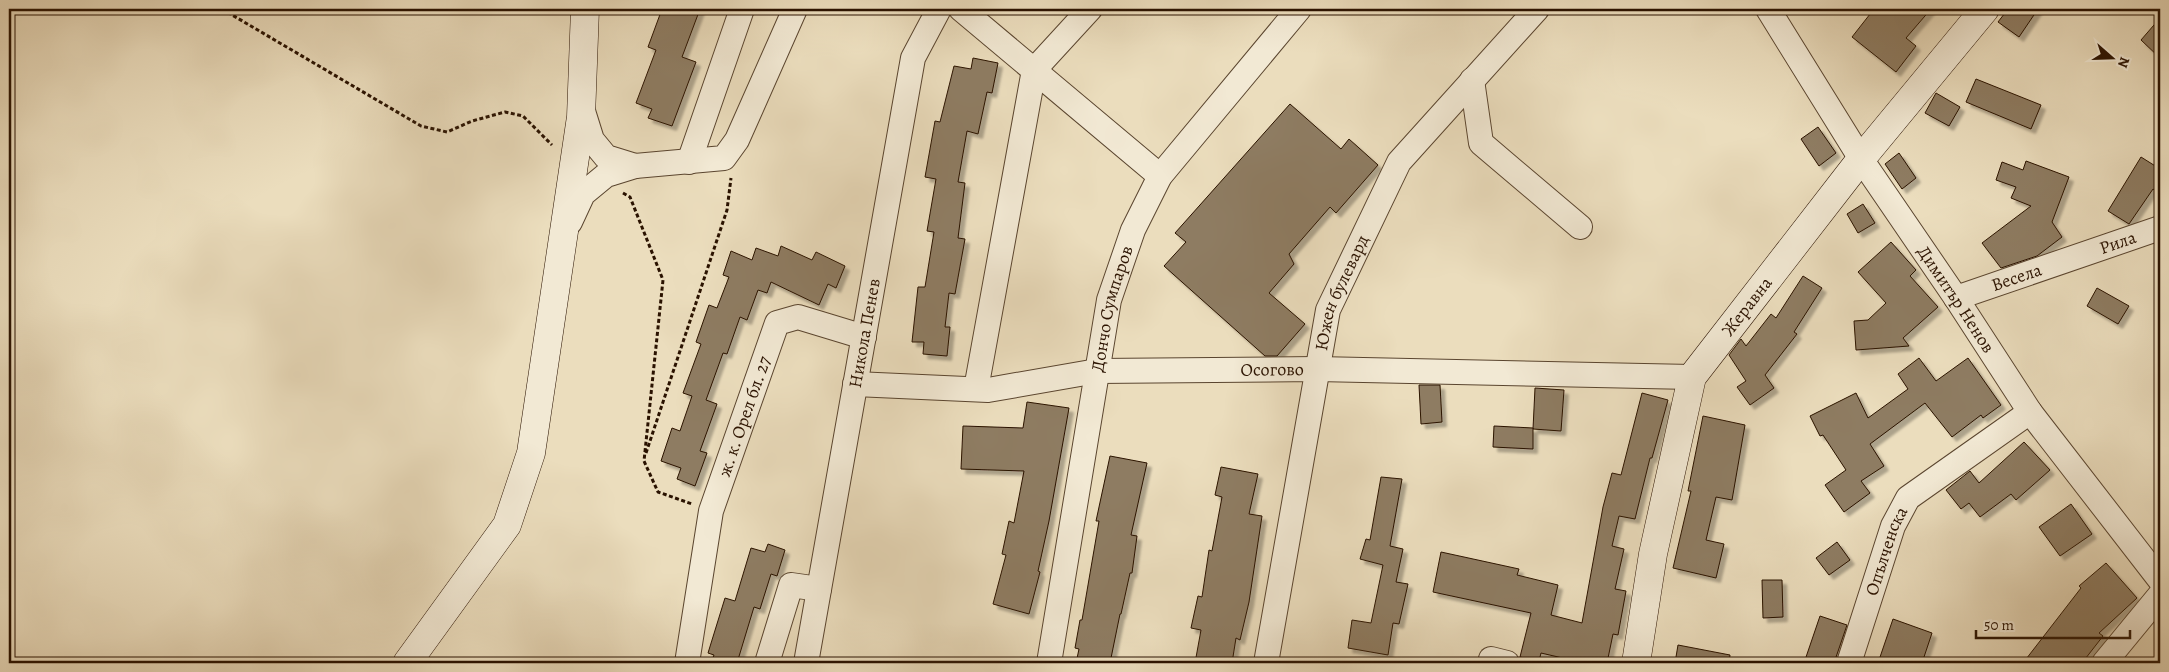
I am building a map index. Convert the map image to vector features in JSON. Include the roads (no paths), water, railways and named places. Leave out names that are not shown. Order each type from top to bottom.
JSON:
[{"type":"street","points":[[407,663],[507,525],[531,453],[573,169],[581,104],[586,9]]},
{"type":"street","points":[[689,162],[742,9]]},
{"type":"street","points":[[562,239],[583,194],[606,176],[635,166],[724,158],[737,140],[795,9]]},
{"type":"street","name":"Никола Пенев","points":[[806,663],[913,58],[939,9]]},
{"type":"street","points":[[961,9],[1160,176]]},
{"type":"street","points":[[976,389],[1034,70],[1090,9]]},
{"type":"street","name":"Дончо Сумпаров","points":[[1049,663],[1109,300],[1133,230],[1160,176],[1299,9]]},
{"type":"street","name":"Южен булевард","points":[[1266,663],[1328,310],[1399,162],[1537,9]]},
{"type":"street","name":"Димитър Ненов","points":[[1768,9],[1861,159],[1956,298],[2030,412],[2160,580]]},
{"type":"street","name":"Жеравна","points":[[1636,663],[1653,554],[1692,377],[1861,159],[1985,9]]},
{"type":"street","points":[[1472,80],[1481,143],[1580,227]]},
{"type":"street","points":[[581,104],[592,140],[601,152],[606,157],[635,166]]},
{"type":"street","name":"Рила","points":[[2075,257],[2160,228]]},
{"type":"street","name":"Весела","points":[[1956,298],[2075,257]]},
{"type":"street","name":"ж. к. Орел бл. 27","points":[[687,663],[711,511],[777,323],[798,318],[864,337]]},
{"type":"street","name":"Осогово","points":[[855,384],[988,390],[1097,371],[1318,369],[1692,377]]},
{"type":"street","name":"Опълченска","points":[[1849,663],[1893,526],[1908,498],[2030,412]]},
{"type":"street","points":[[767,663],[791,586],[819,589]]},
{"type":"street","points":[[2104,663],[2160,594]]}]
